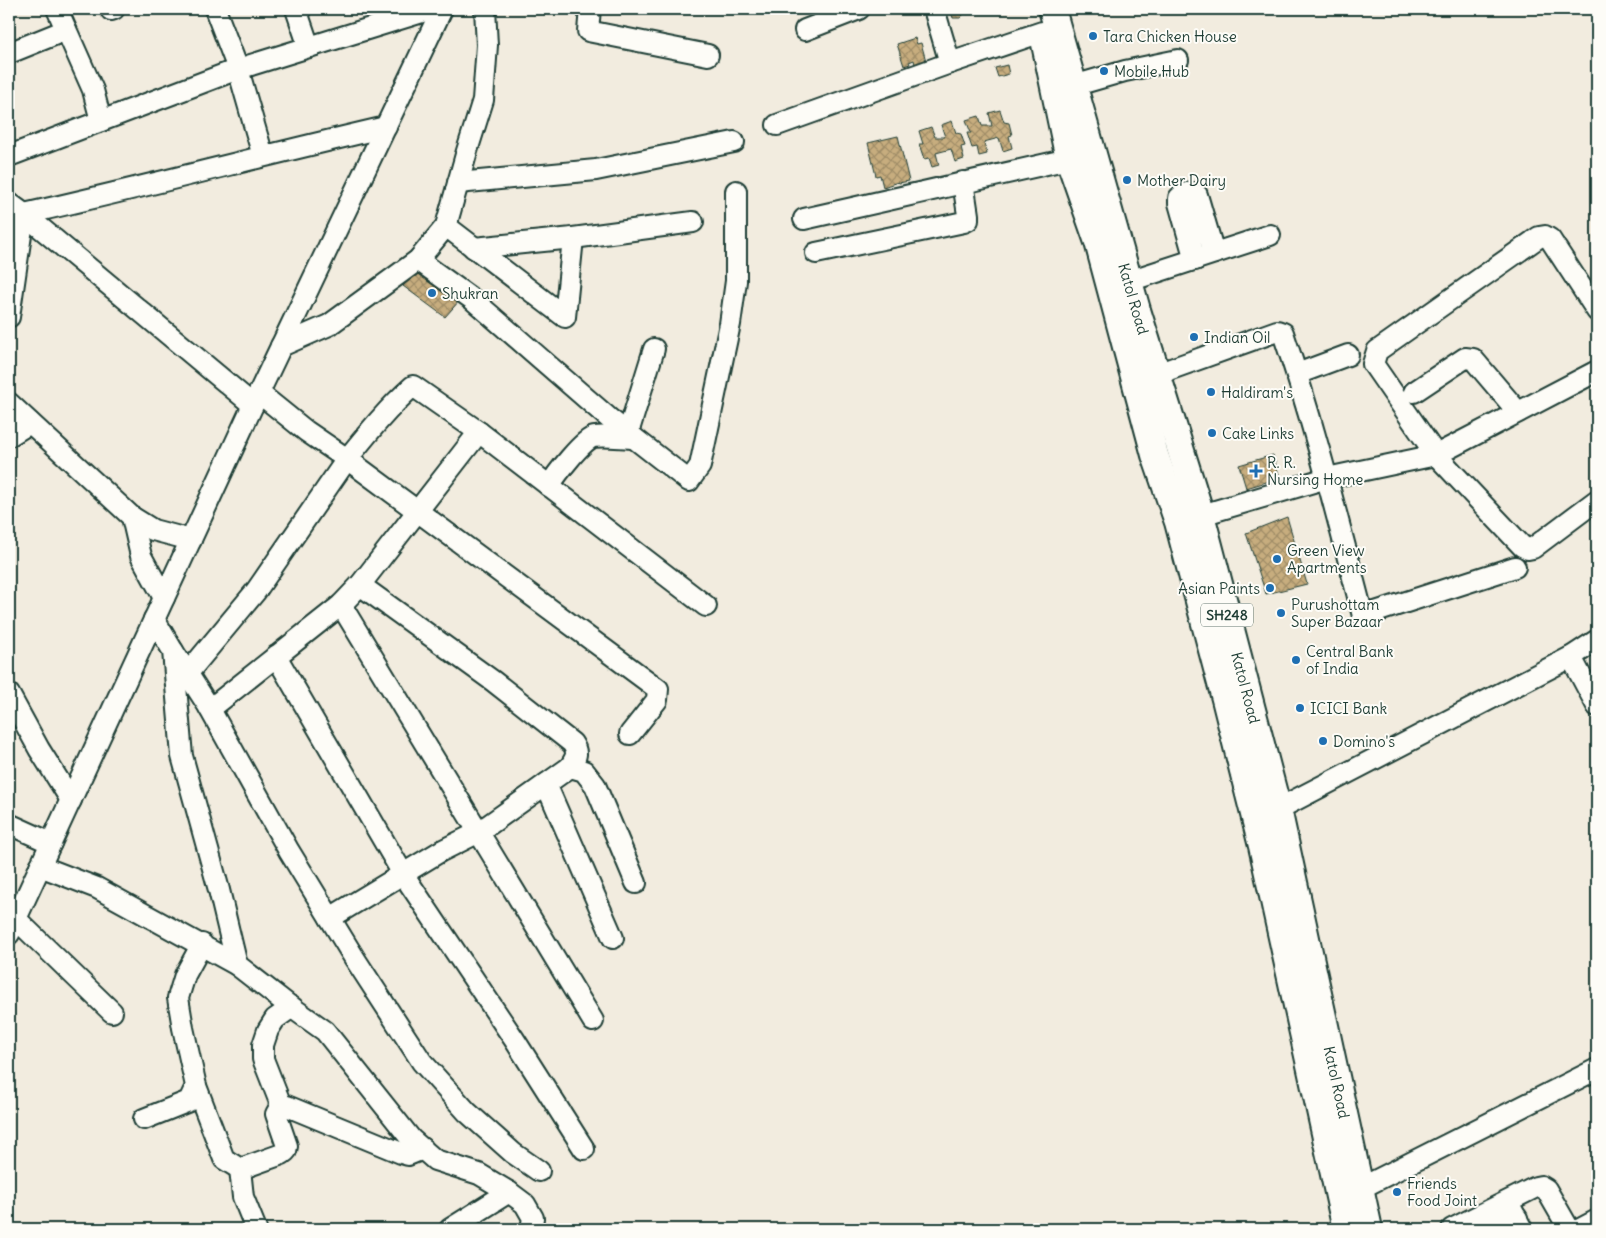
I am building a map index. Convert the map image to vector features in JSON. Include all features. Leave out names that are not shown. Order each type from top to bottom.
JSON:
[{"type":"main road","name":"Katol Road","points":[[1052,9],[1073,86],[1080,156],[1098,242],[1156,456],[1190,519]]},
{"type":"main road","name":"Katol Road","points":[[1039,21],[1080,156],[1129,282],[1157,374],[1190,519],[1266,810],[1349,1189],[1370,1229]]},
{"type":"main road","name":"Katol Road","points":[[1346,1229],[1349,1189]]},
{"type":"street","points":[[56,9],[93,90],[101,121]]},
{"type":"street","points":[[215,9],[238,69],[263,156]]},
{"type":"street","points":[[296,9],[309,47]]},
{"type":"street","points":[[9,156],[238,69],[432,9]]},
{"type":"street","points":[[112,1012],[12,927],[253,405],[442,9]]},
{"type":"street","points":[[281,346],[329,325],[418,260],[446,226],[483,100],[487,44],[485,9]]},
{"type":"street","points":[[590,9],[588,31],[708,55]]},
{"type":"street","points":[[805,30],[859,9]]},
{"type":"street","points":[[934,9],[950,63]]},
{"type":"street","points":[[776,125],[950,63],[1039,21]]},
{"type":"street","points":[[10,49],[66,30]]},
{"type":"street","points":[[1073,86],[1125,71],[1178,60]]},
{"type":"street","points":[[16,217],[142,188],[386,126]]},
{"type":"street","points":[[458,183],[596,170],[734,142]]},
{"type":"street","points":[[804,220],[1080,156]]},
{"type":"street","points":[[816,253],[964,222],[968,220],[968,215],[963,182]]},
{"type":"street","points":[[418,260],[472,299],[631,436],[689,480],[700,466],[730,324],[736,281],[736,191]]},
{"type":"street","points":[[1195,260],[1179,203],[1180,198],[1187,192],[1197,194],[1214,254]]},
{"type":"street","points":[[9,317],[16,217]]},
{"type":"street","points":[[16,217],[253,405],[306,431],[347,459],[658,689],[657,700],[630,734]]},
{"type":"street","points":[[474,248],[573,238],[694,222]]},
{"type":"street","points":[[446,226],[565,317],[573,238]]},
{"type":"street","points":[[1129,282],[1270,235]]},
{"type":"street","points":[[1597,311],[1550,238],[1545,236],[1539,237],[1377,351],[1373,364],[1436,455],[1522,546],[1528,550],[1597,500]]},
{"type":"street","points":[[1157,374],[1277,331],[1283,333],[1327,478],[1363,616],[1515,567]]},
{"type":"street","points":[[631,436],[654,349]]},
{"type":"street","points":[[1297,374],[1348,354]]},
{"type":"street","points":[[1414,392],[1469,357],[1473,359],[1518,412]]},
{"type":"street","points":[[1190,519],[1327,478],[1436,455],[1597,371]]},
{"type":"street","points":[[187,674],[256,591],[347,459],[397,401],[413,386],[479,432],[706,606]]},
{"type":"street","points":[[9,403],[132,517],[153,530],[191,540]]},
{"type":"street","points":[[9,436],[30,423]]},
{"type":"street","points":[[210,709],[341,605],[360,585],[479,432]]},
{"type":"street","points":[[549,486],[583,443],[594,437],[631,436]]},
{"type":"street","points":[[132,517],[141,556],[164,598]]},
{"type":"street","points":[[330,918],[440,851],[479,832],[570,767],[577,757],[572,743],[493,681],[360,585]]},
{"type":"street","points":[[341,605],[593,1022]]},
{"type":"street","points":[[154,619],[210,709],[289,851],[422,1062],[467,1112],[513,1153],[539,1171]]},
{"type":"street","points":[[1266,810],[1571,657],[1597,640]]},
{"type":"street","points":[[173,652],[182,756],[219,890],[237,965]]},
{"type":"street","points":[[276,656],[403,874],[514,1039],[584,1149]]},
{"type":"street","points":[[1571,657],[1597,706]]},
{"type":"street","points":[[9,694],[38,750],[71,800]]},
{"type":"street","points":[[570,767],[584,771],[595,785],[636,883]]},
{"type":"street","points":[[546,784],[613,938]]},
{"type":"street","points":[[9,824],[51,843]]},
{"type":"street","points":[[40,866],[97,888],[202,944],[237,965],[325,1031],[411,1139],[435,1160],[479,1174],[525,1204],[533,1218],[531,1229]]},
{"type":"street","points":[[202,944],[185,975],[178,998],[182,1028],[196,1086],[224,1159],[240,1169]]},
{"type":"street","points":[[281,1106],[263,1058],[263,1045],[268,1030],[275,1019],[292,1007]]},
{"type":"street","points":[[1349,1189],[1597,1069]]},
{"type":"street","points":[[144,1120],[189,1101],[196,1086]]},
{"type":"street","points":[[240,1169],[286,1151],[276,1114],[281,1106]]},
{"type":"street","points":[[281,1106],[287,1106],[401,1153],[408,1154],[422,1149]]},
{"type":"street","points":[[240,1169],[243,1196],[256,1229]]},
{"type":"street","points":[[1494,1229],[1516,1216],[1536,1187],[1541,1186],[1546,1189],[1569,1229]]},
{"type":"street","points":[[450,1229],[509,1192]]},
{"type":"street","points":[[1452,1229],[1516,1216]]},
{"type":"street","points":[[1580,1229],[1597,1220]]},
{"type":"building","points":[[950,9],[966,9],[968,14],[965,13],[960,18],[953,18]]},
{"type":"building","points":[[915,38],[917,44],[921,43],[926,61],[915,64],[914,60],[904,66],[897,44]]},
{"type":"building","points":[[1007,65],[1009,74],[998,77],[995,68]]},
{"type":"building","points":[[1000,110],[1004,122],[1009,123],[1012,135],[1009,136],[1012,148],[1003,151],[999,138],[984,142],[987,154],[979,156],[977,147],[972,148],[967,133],[971,133],[966,120],[979,116],[982,126],[992,126],[989,113]]},
{"type":"building","points":[[952,121],[956,133],[961,134],[965,146],[961,147],[964,159],[955,162],[951,149],[936,153],[939,165],[932,167],[929,158],[924,159],[919,144],[923,144],[919,131],[931,127],[935,137],[945,137],[941,125]]},
{"type":"building","points":[[898,136],[909,181],[883,187],[880,175],[876,176],[868,143]]},
{"type":"building","name":"Shukran","points":[[419,266],[460,300],[445,317],[403,286]]},
{"type":"building","points":[[1273,455],[1280,478],[1246,488],[1239,465]]},
{"type":"building","name":"Green View Apartments","points":[[1287,517],[1307,584],[1266,594],[1246,533]]},
{"type":"place","name":"Tara Chicken House","points":[[1093,36]]},
{"type":"place","name":"Mobile Hub","points":[[1104,71]]},
{"type":"place","name":"Mother Dairy","points":[[1127,180]]},
{"type":"place","name":"Shukran","points":[[432,293]]},
{"type":"place","name":"Indian Oil","points":[[1194,337]]},
{"type":"place","name":"Haldiram's","points":[[1211,392]]},
{"type":"place","name":"Cake Links","points":[[1212,433]]},
{"type":"place","name":"R. R. Nursing Home","points":[[1256,471]]},
{"type":"place","name":"Green View Apartments","points":[[1277,559]]},
{"type":"place","name":"Asian Paints","points":[[1270,588]]},
{"type":"place","name":"Purushottam Super Bazaar","points":[[1281,613]]},
{"type":"place","name":"Central Bank of India","points":[[1296,660]]},
{"type":"place","name":"ICICI Bank","points":[[1300,708]]},
{"type":"place","name":"Domino's","points":[[1323,741]]},
{"type":"place","name":"Friends Food Joint","points":[[1397,1192]]}]
